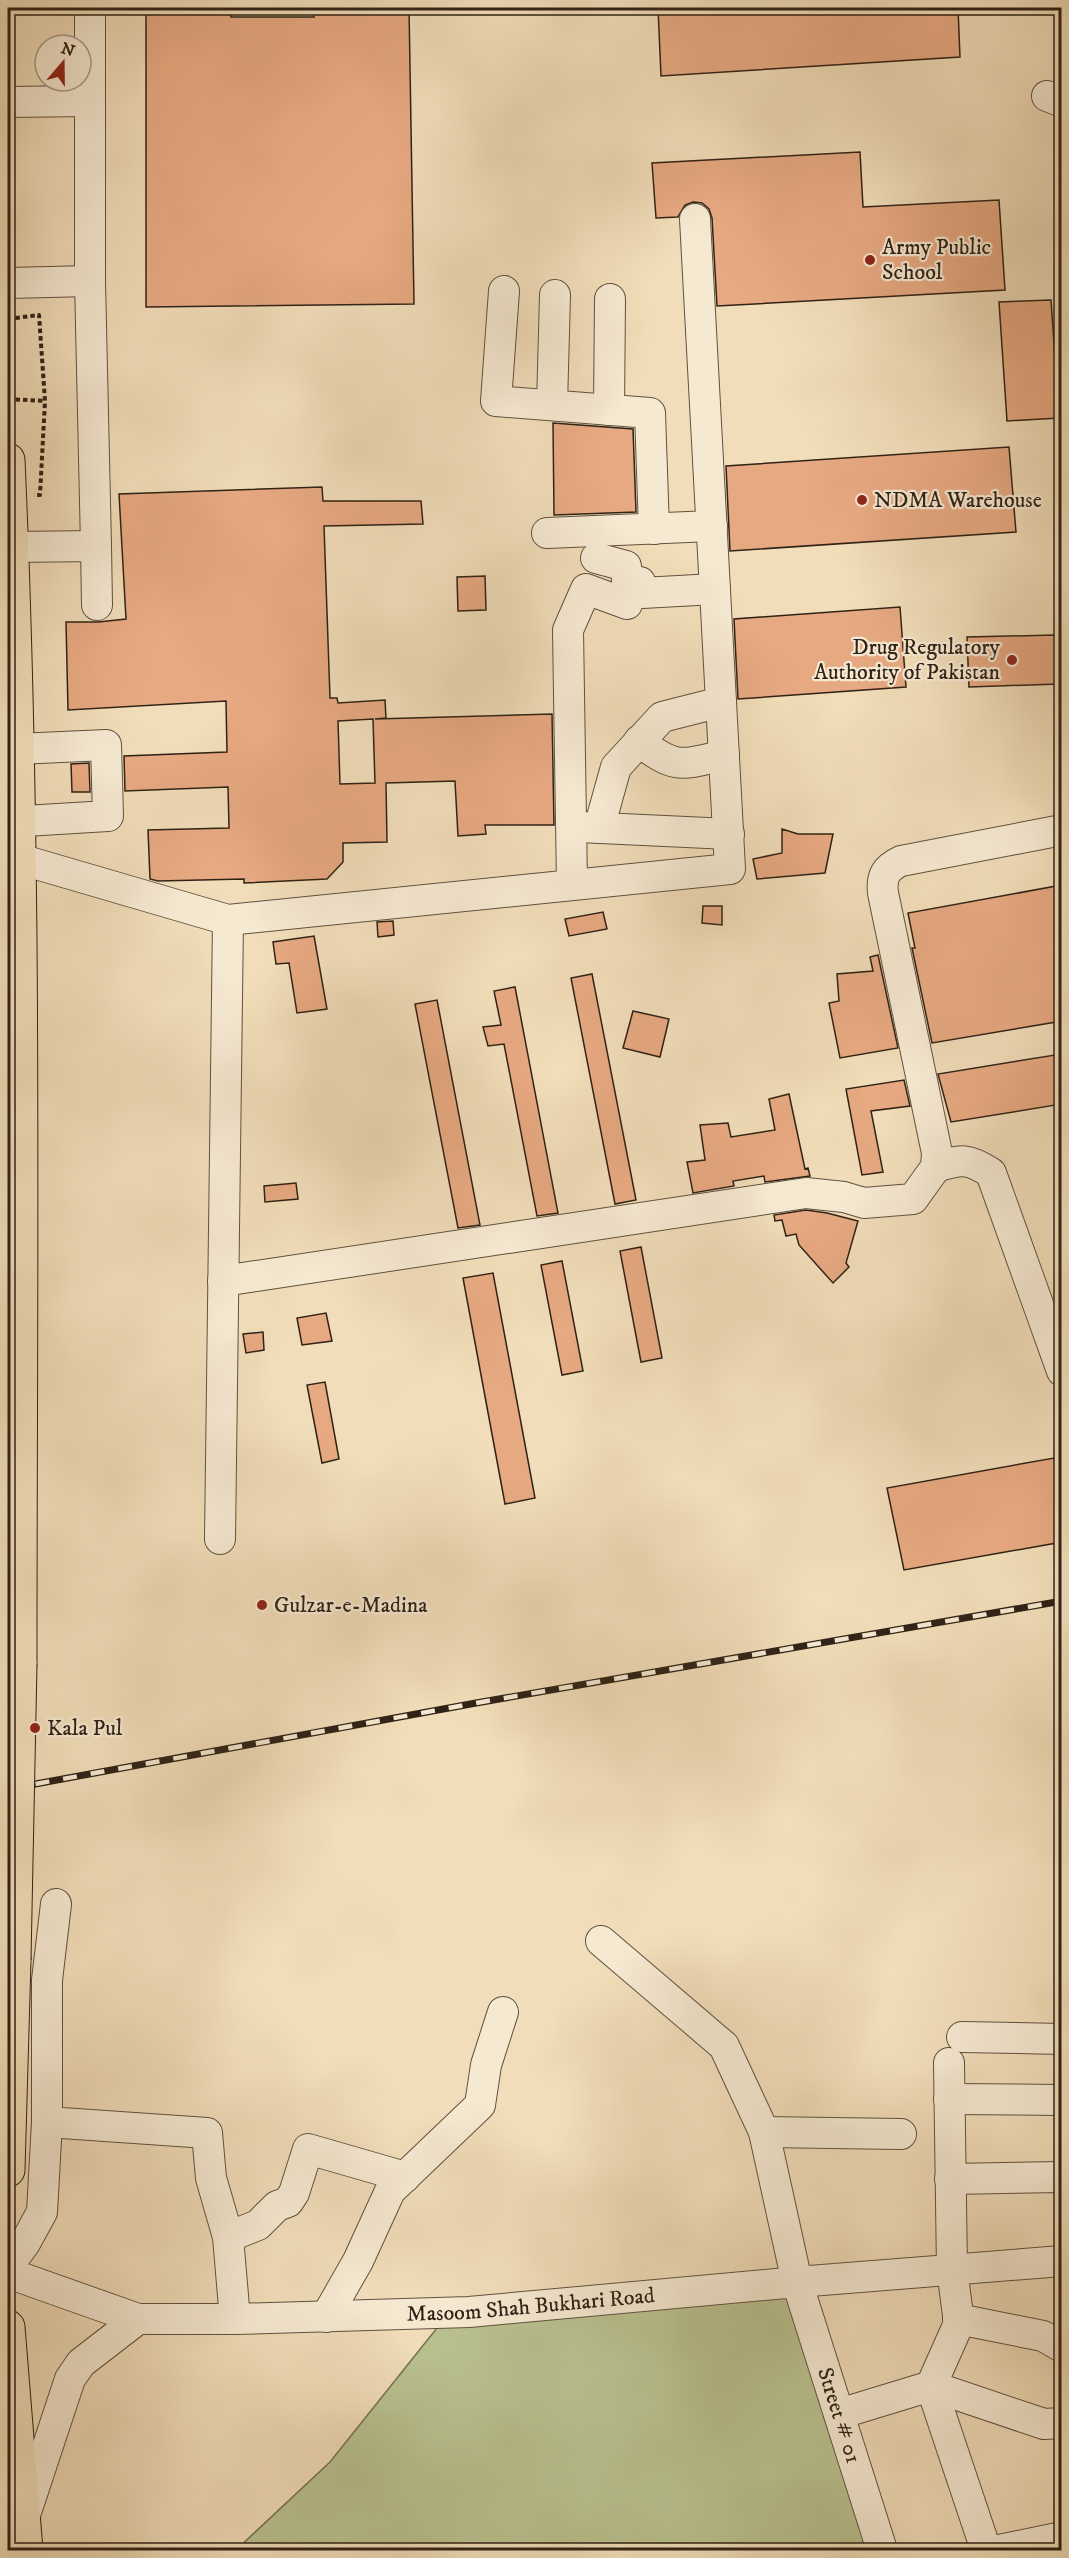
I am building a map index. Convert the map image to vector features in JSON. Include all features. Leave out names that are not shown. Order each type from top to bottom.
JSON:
[{"type":"main road","points":[[8,460],[12,547],[12,715],[17,749],[13,821],[20,859],[20,1664],[8,2170]]},
{"type":"main road","points":[[8,2327],[25,2536]]},
{"type":"street","points":[[90,8],[90,281],[97,605]]},
{"type":"street","points":[[8,102],[90,101]]},
{"type":"street","points":[[20,859],[228,920],[730,869],[695,219]]},
{"type":"street","points":[[8,283],[90,281]]},
{"type":"street","points":[[504,291],[496,401],[650,413],[654,529]]},
{"type":"street","points":[[552,405],[555,295]]},
{"type":"street","points":[[609,299],[609,410]]},
{"type":"street","points":[[547,533],[712,526]]},
{"type":"street","points":[[12,547],[96,546]]},
{"type":"street","points":[[596,558],[626,566],[627,581],[640,582],[642,593],[715,589]]},
{"type":"street","points":[[585,828],[568,630],[586,589],[627,604]]},
{"type":"street","points":[[572,885],[585,828],[616,766],[662,717],[721,702]]},
{"type":"street","points":[[639,741],[660,758],[683,765],[724,755]]},
{"type":"street","points":[[13,821],[108,816],[106,745],[17,749]]},
{"type":"street","points":[[585,828],[729,834]]},
{"type":"street","points":[[223,1281],[806,1194],[844,1197],[864,1203],[913,1199],[936,1167],[937,1153],[883,892],[882,881],[885,872],[901,861],[1062,830]]},
{"type":"street","points":[[220,1539],[228,920]]},
{"type":"street","points":[[936,1167],[959,1159],[975,1162],[991,1173],[1062,1371]]},
{"type":"street","points":[[8,2266],[25,2243],[42,2212],[47,2122],[47,1980],[56,1904]]},
{"type":"street","name":"Street # 01","points":[[601,1941],[724,2046],[764,2132],[797,2282],[882,2550]]},
{"type":"street","points":[[326,2316],[358,2261],[390,2191],[480,2105],[486,2065],[503,2012]]},
{"type":"street","points":[[986,2550],[931,2386],[958,2323],[951,2270],[949,2099],[955,2050],[1062,2039]]},
{"type":"street","points":[[949,2099],[1062,2100]]},
{"type":"street","points":[[47,2122],[207,2133],[211,2178],[228,2237],[235,2319]]},
{"type":"street","points":[[764,2132],[901,2134]]},
{"type":"street","points":[[228,2237],[258,2225],[277,2206],[288,2202],[294,2193],[308,2149],[405,2177]]},
{"type":"street","points":[[950,2179],[1062,2177]]},
{"type":"street","name":"Masoom Shah Bukhari Road","points":[[8,2273],[138,2319],[235,2319],[468,2312],[1062,2261]]},
{"type":"street","points":[[25,2536],[70,2379],[81,2363],[138,2319]]},
{"type":"street","points":[[958,2319],[1043,2336],[1062,2347]]},
{"type":"street","points":[[839,2415],[931,2386],[1044,2424],[1062,2423]]},
{"type":"street","points":[[999,2550],[1062,2537]]},
{"type":"path","points":[[8,318],[39,315],[45,400],[40,495]]},
{"type":"path","points":[[8,399],[45,400]]},
{"type":"green space","points":[[797,2282],[880,2550],[236,2550],[330,2462],[449,2313]]},
{"type":"building","points":[[146,8],[231,8],[231,17],[314,17],[314,8],[409,8],[414,304],[146,307]]},
{"type":"building","points":[[658,8],[958,8],[960,57],[661,76]]},
{"type":"building","points":[[860,152],[863,207],[999,200],[1005,290],[717,306],[712,218],[709,209],[702,203],[693,202],[685,205],[678,217],[656,218],[652,163]]},
{"type":"building","points":[[1051,300],[1059,418],[1007,421],[999,302]]},
{"type":"building","points":[[553,423],[633,429],[636,512],[554,515]]},
{"type":"building","name":"NDMA Warehouse","points":[[1009,447],[1016,532],[730,551],[726,466]]},
{"type":"building","points":[[322,487],[323,501],[421,501],[423,524],[324,526],[330,698],[337,698],[338,703],[385,700],[386,718],[375,719],[552,714],[554,825],[485,825],[486,834],[458,836],[455,781],[386,783],[387,842],[343,843],[343,862],[327,879],[244,883],[244,879],[158,881],[150,879],[148,830],[229,828],[228,787],[125,791],[124,756],[227,752],[226,701],[68,710],[66,622],[126,619],[119,494]],"holes":[[[373,719],[375,783],[340,784],[338,721]]]},
{"type":"building","points":[[485,576],[486,610],[458,611],[457,577]]},
{"type":"building","points":[[900,607],[906,687],[738,699],[734,619]]},
{"type":"building","name":"Drug Regulatory Authority of Pakistan","points":[[1055,635],[1058,684],[969,687],[967,637]]},
{"type":"building","points":[[89,763],[90,792],[72,792],[71,764]]},
{"type":"building","points":[[782,829],[798,834],[833,834],[825,873],[757,879],[753,859],[782,853]]},
{"type":"building","points":[[1062,885],[1062,1021],[932,1043],[912,948],[915,948],[908,913]]},
{"type":"building","points":[[703,906],[722,906],[722,925],[702,923]]},
{"type":"building","points":[[603,912],[607,929],[569,936],[565,919]]},
{"type":"building","points":[[393,921],[394,935],[378,937],[377,922]]},
{"type":"building","points":[[314,936],[327,1009],[297,1013],[289,963],[276,964],[273,942]]},
{"type":"building","points":[[878,955],[898,1048],[840,1058],[829,1003],[839,1001],[837,974],[873,971],[870,957]]},
{"type":"building","points":[[592,974],[636,1200],[615,1204],[571,978]]},
{"type":"building","points":[[515,987],[558,1213],[537,1216],[504,1044],[488,1046],[483,1027],[501,1025],[494,991]]},
{"type":"building","points":[[437,1000],[480,1225],[458,1228],[415,1004]]},
{"type":"building","points":[[633,1011],[669,1019],[660,1057],[623,1048]]},
{"type":"building","points":[[1055,1055],[1062,1104],[951,1122],[938,1074]]},
{"type":"building","points":[[904,1080],[910,1106],[871,1111],[883,1172],[862,1175],[846,1089]]},
{"type":"building","points":[[789,1094],[805,1169],[808,1168],[810,1176],[765,1182],[764,1176],[733,1181],[734,1186],[693,1193],[687,1162],[705,1160],[700,1125],[728,1123],[731,1137],[775,1130],[769,1099]]},
{"type":"building","points":[[296,1183],[298,1199],[265,1202],[264,1186]]},
{"type":"building","points":[[806,1210],[858,1221],[846,1263],[849,1267],[833,1283],[799,1245],[796,1234],[786,1236],[782,1220],[775,1221],[774,1215]]},
{"type":"building","points":[[641,1247],[662,1358],[641,1362],[620,1251]]},
{"type":"building","points":[[562,1261],[583,1371],[562,1375],[541,1265]]},
{"type":"building","points":[[493,1273],[535,1498],[505,1504],[463,1278]]},
{"type":"building","points":[[326,1313],[332,1341],[302,1345],[297,1318]]},
{"type":"building","points":[[263,1332],[264,1350],[246,1353],[243,1334]]},
{"type":"building","points":[[325,1382],[339,1459],[322,1463],[307,1385]]},
{"type":"building","points":[[1054,1458],[1062,1503],[1062,1542],[904,1570],[887,1488]]},
{"type":"railway","points":[[8,1789],[476,1703],[1062,1601]]},
{"type":"place","name":"Army Public School","points":[[870,260]]},
{"type":"place","name":"NDMA Warehouse","points":[[862,500]]},
{"type":"place","name":"Drug Regulatory Authority of Pakistan","points":[[1012,660]]},
{"type":"place","name":"Gulzar-e-Madina","points":[[262,1605]]},
{"type":"place","name":"Kala Pul","points":[[35,1728]]}]
